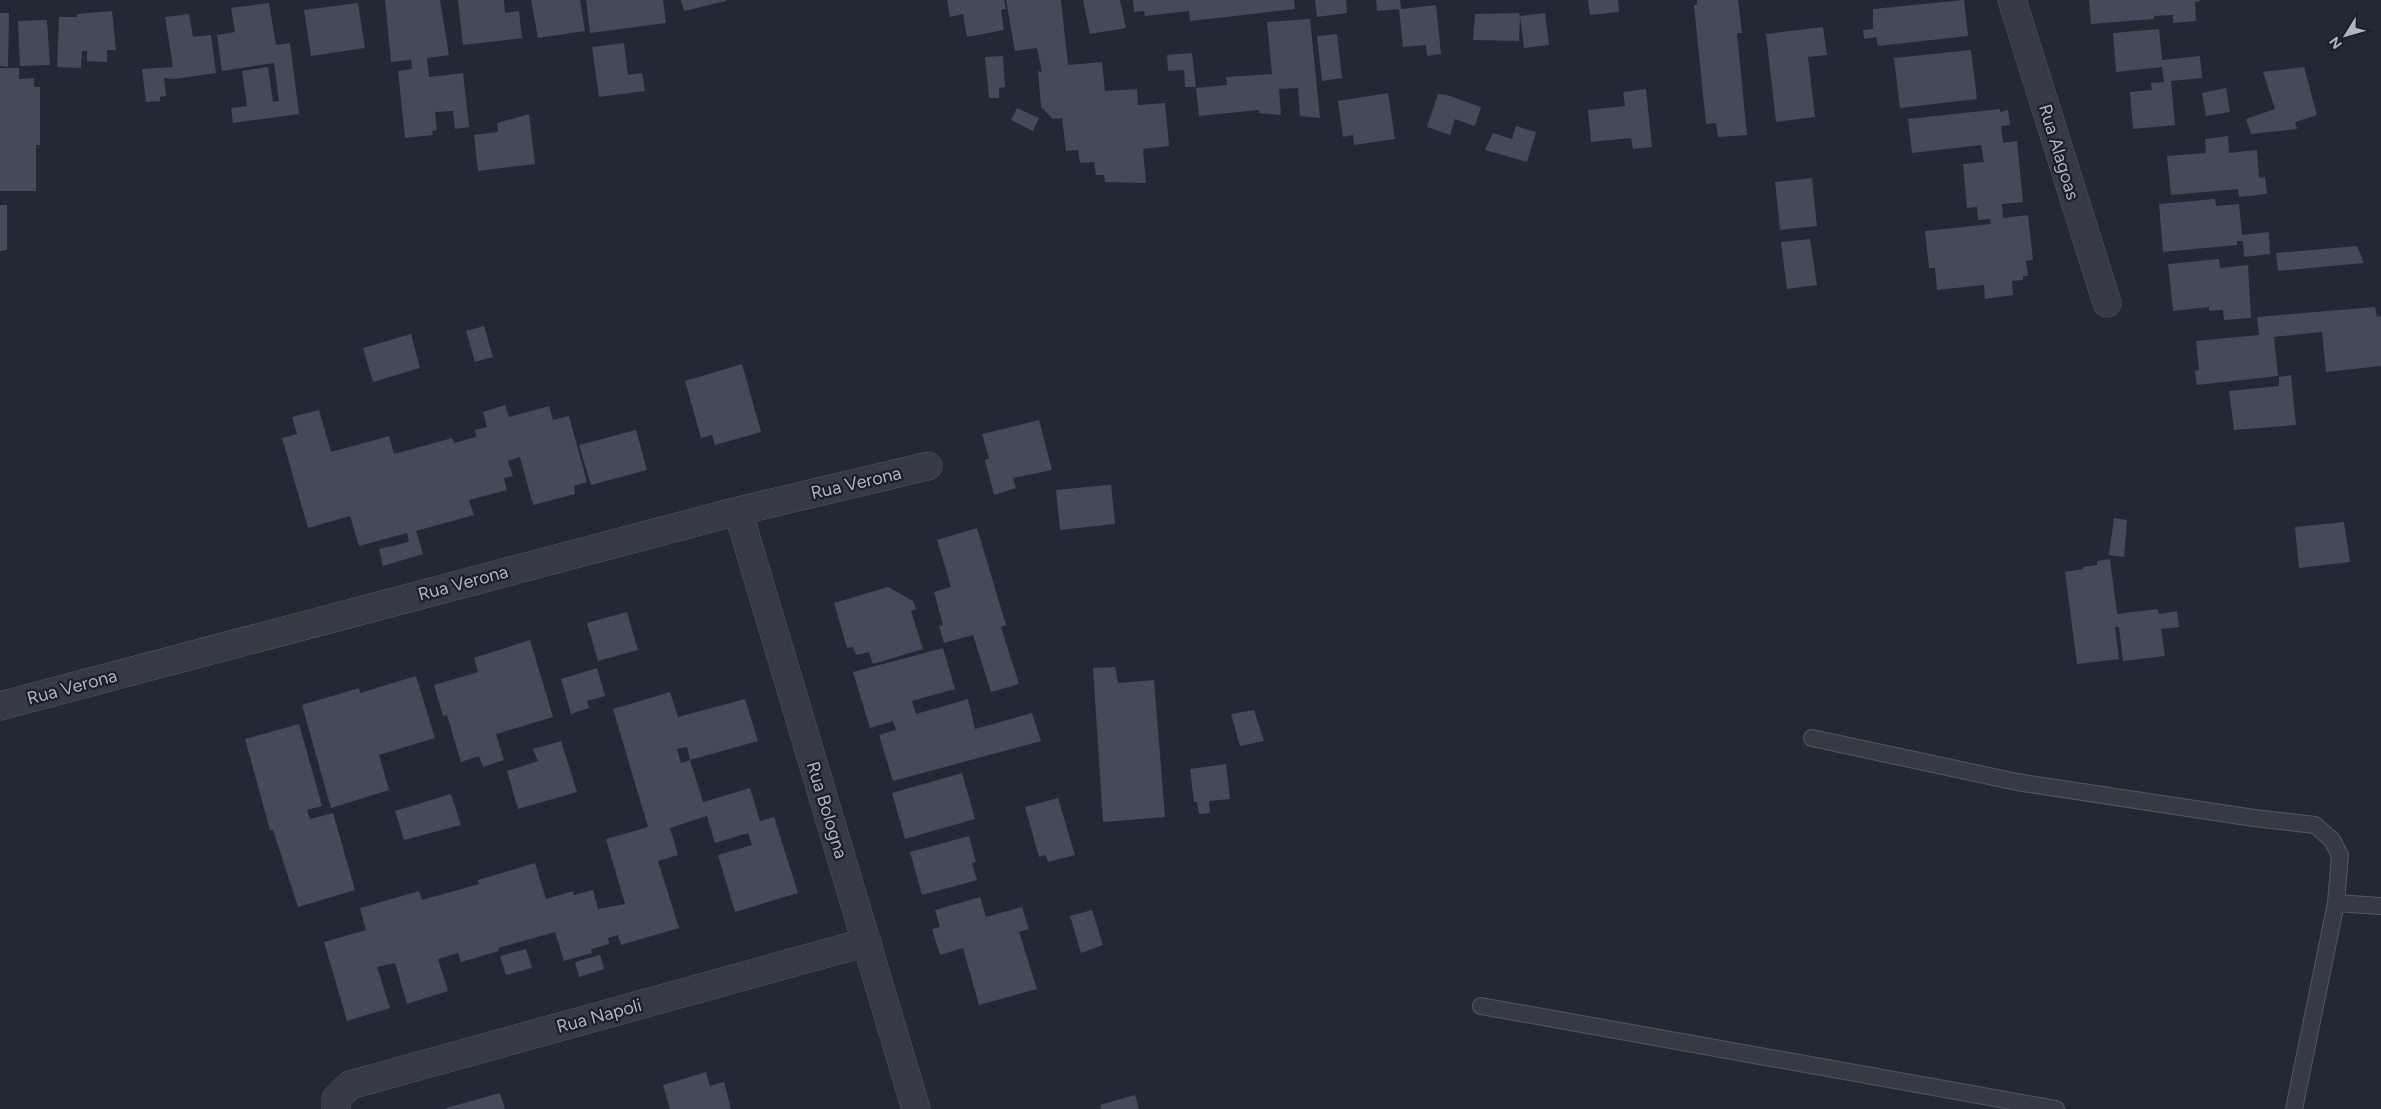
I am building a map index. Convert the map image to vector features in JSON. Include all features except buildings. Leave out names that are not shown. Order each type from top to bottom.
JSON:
[{"type":"street","name":"Rua Alagoas","points":[[2012,0],[2107,303]]},
{"type":"street","name":"Rua Verona","points":[[0,706],[738,511],[928,466]]},
{"type":"street","name":"Rua Bologna","points":[[738,511],[916,1109]]},
{"type":"street","name":"Rua Napoli","points":[[336,1104],[350,1085],[867,942]]},
{"type":"lane","points":[[1812,738],[2017,782],[2315,825],[2332,840],[2340,855],[2336,903],[2294,1109]]},
{"type":"lane","points":[[2336,903],[2381,906]]},
{"type":"lane","points":[[1481,1006],[2056,1109]]}]
